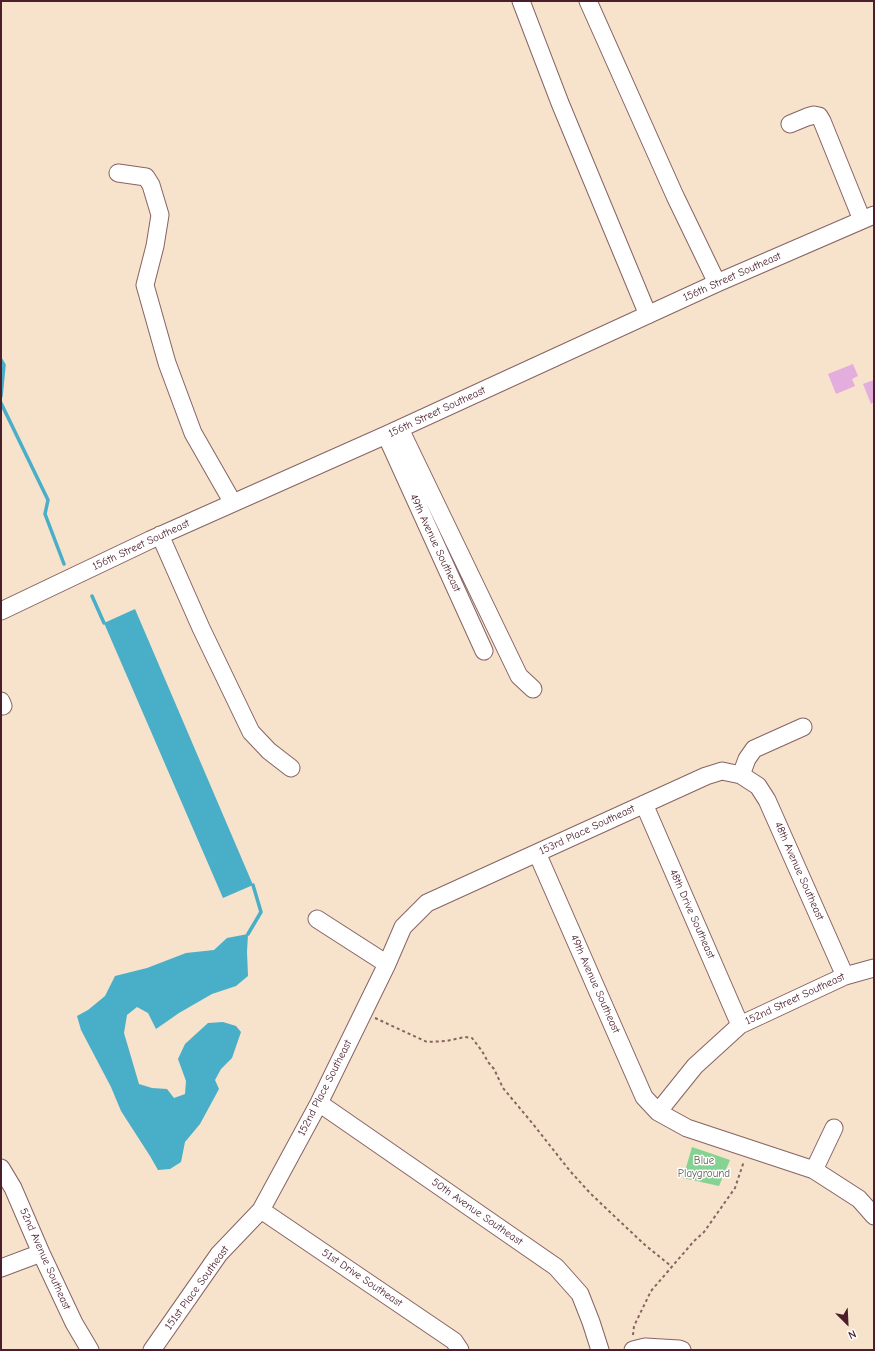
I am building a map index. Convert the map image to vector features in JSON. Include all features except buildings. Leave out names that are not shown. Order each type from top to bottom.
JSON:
[{"type":"street","points":[[521,1],[563,110],[648,315]]},
{"type":"street","points":[[588,1],[675,196],[717,283]]},
{"type":"street","points":[[790,124],[807,116],[819,116],[868,217]]},
{"type":"street","points":[[118,173],[146,177],[151,185],[160,215],[155,246],[145,285],[167,363],[193,433],[233,503]]},
{"type":"street","name":"156th Street Southeast","points":[[1,611],[160,535],[393,432],[717,283],[868,217]]},
{"type":"street","points":[[393,432],[519,676],[533,690]]},
{"type":"street","name":"49th Avenue Southeast","points":[[393,432],[484,650]]},
{"type":"street","points":[[160,535],[201,628],[251,732],[269,751],[292,768]]},
{"type":"street","points":[[741,775],[747,759],[754,749],[803,727]]},
{"type":"street","name":"153rd Place Southeast","points":[[387,964],[403,928],[427,903],[706,776],[722,771],[741,775]]},
{"type":"street","name":"48th Avenue Southeast","points":[[741,775],[758,786],[767,800],[845,976]]},
{"type":"street","name":"48th Drive Southeast","points":[[644,804],[740,1025]]},
{"type":"street","name":"49th Avenue Southeast","points":[[537,853],[644,1097],[658,1112]]},
{"type":"street","points":[[317,919],[387,964]]},
{"type":"street","name":"152nd Place Southeast","points":[[261,1210],[319,1103],[387,964]]},
{"type":"street","name":"152nd Street Southeast","points":[[658,1112],[695,1066],[740,1025],[845,976],[874,968]]},
{"type":"street","name":"50th Avenue Southeast","points":[[319,1103],[556,1268],[580,1294],[600,1350]]},
{"type":"street","points":[[658,1112],[687,1128],[814,1170],[859,1199],[874,1216]]},
{"type":"street","points":[[814,1170],[834,1128]]},
{"type":"street","name":"52nd Avenue Southeast","points":[[1,1168],[13,1188],[41,1253],[74,1323],[90,1350]]},
{"type":"street","name":"151st Place Southeast","points":[[152,1350],[219,1254],[261,1210]]},
{"type":"street","name":"51st Drive Southeast","points":[[261,1210],[454,1341],[460,1350]]},
{"type":"street","points":[[1,1268],[41,1253]]},
{"type":"street","points":[[634,1350],[645,1347],[682,1350]]},
{"type":"path","points":[[364,1012],[427,1042],[446,1042],[465,1037],[472,1038],[494,1069],[503,1088],[570,1171],[590,1193],[645,1244],[672,1266]]},
{"type":"path","points":[[634,1350],[634,1326],[651,1291],[694,1241],[704,1232],[735,1188],[749,1149]]},
{"type":"green space","name":"Blue Playground","points":[[692,1147],[730,1160],[719,1186],[683,1178]]},
{"type":"water","points":[[135,609],[253,885],[223,898],[104,623]]},
{"type":"water","points":[[248,934],[248,976],[236,986],[212,994],[179,1013],[156,1029],[148,1013],[137,1007],[127,1015],[124,1033],[139,1084],[152,1088],[167,1089],[174,1098],[185,1094],[186,1081],[178,1059],[185,1044],[208,1023],[223,1022],[236,1026],[241,1032],[232,1058],[221,1069],[215,1080],[219,1089],[200,1124],[185,1142],[181,1162],[170,1169],[158,1170],[121,1111],[111,1087],[81,1030],[77,1016],[88,1010],[105,996],[115,976],[147,968],[186,953],[214,950],[227,938]]},
{"type":"waterway","points":[[1,360],[4,365],[1,396]]},
{"type":"waterway","points":[[1,403],[48,500],[45,514],[64,564]]},
{"type":"waterway","points":[[92,596],[104,623]]},
{"type":"waterway","points":[[248,934],[261,912],[253,885]]}]
